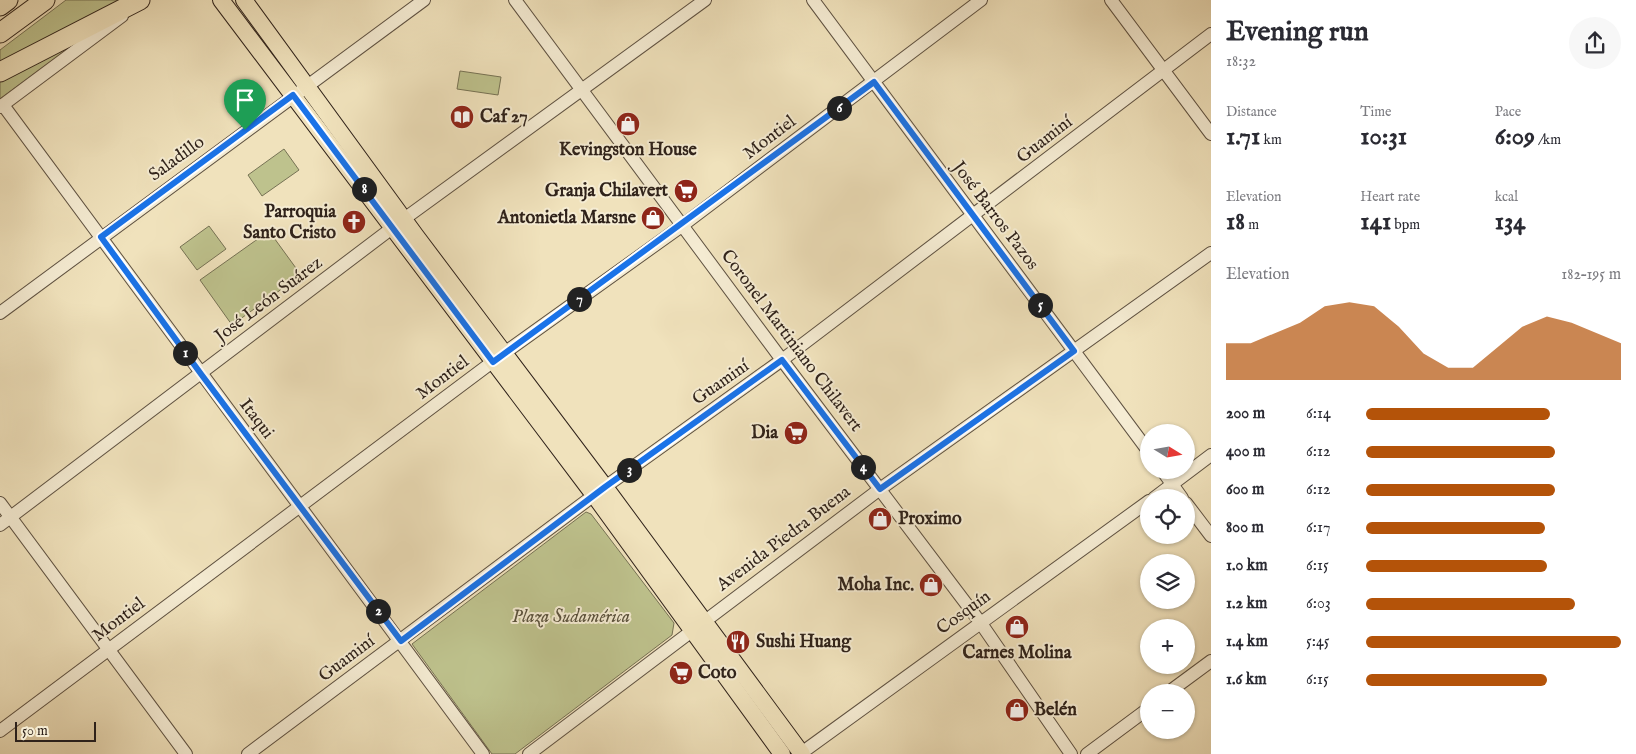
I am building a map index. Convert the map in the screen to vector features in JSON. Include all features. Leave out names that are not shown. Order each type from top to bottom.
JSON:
[{"type":"highway","points":[[0,6],[8,0]]},
{"type":"highway","points":[[0,33],[44,0]]},
{"type":"highway","points":[[0,72],[141,0]]},
{"type":"main road","points":[[221,0],[293,95],[399,224],[699,626],[801,754]]},
{"type":"main road","points":[[244,0],[307,84],[399,224]]},
{"type":"main road","points":[[699,626],[782,754]]},
{"type":"street","points":[[1,106],[141,0]]},
{"type":"street","name":"Saladillo","points":[[0,313],[307,84],[424,0]]},
{"type":"street","name":"Coronel Martiniano Chilavert","points":[[515,0],[782,360],[980,622],[1071,754]]},
{"type":"street","name":"José León Suárez","points":[[5,521],[399,224],[705,0]]},
{"type":"street","name":"José Barros Pazos","points":[[813,0],[1140,440]]},
{"type":"street","name":"Montiel","points":[[0,731],[498,358],[682,225],[874,82],[981,0]]},
{"type":"street","points":[[1111,0],[1211,134]]},
{"type":"street","name":"Guaminí","points":[[248,754],[600,491],[782,360],[973,217],[1211,34]]},
{"type":"street","name":"Itaqui","points":[[1,106],[101,237],[483,754]]},
{"type":"street","name":"Avenida Piedra Buena","points":[[529,754],[880,489],[1211,253]]},
{"type":"street","points":[[1166,489],[1211,455]]},
{"type":"street","points":[[1168,479],[1176,489]]},
{"type":"street","points":[[0,503],[5,521],[109,649],[186,754]]},
{"type":"street","name":"Cosquín","points":[[801,754],[1140,507]]},
{"type":"street","points":[[1195,515],[1211,536]]},
{"type":"street","points":[[1180,684],[1211,661]]},
{"type":"street","points":[[1087,754],[1140,715]]},
{"type":"green space","points":[[66,0],[123,0],[0,68],[0,50]]},
{"type":"green space","points":[[95,29],[0,99],[0,81]]},
{"type":"green space","points":[[460,71],[501,77],[498,95],[457,89]]},
{"type":"green space","points":[[284,149],[299,170],[262,196],[248,175]]},
{"type":"green space","points":[[209,226],[226,249],[197,270],[180,247]]},
{"type":"green space","points":[[269,231],[301,275],[232,325],[200,280]]},
{"type":"green space","name":"Plaza Sudamérica","points":[[586,512],[591,514],[674,623],[672,635],[515,754],[492,754],[412,644]]},
{"type":"place","name":"Caf 27","points":[[462,117]]},
{"type":"place","name":"Kevingston House","points":[[628,124]]},
{"type":"place","name":"Granja Chilavert","points":[[686,191]]},
{"type":"place","name":"Antonietla Marsne","points":[[653,218]]},
{"type":"place","name":"Parroquia Santo Cristo","points":[[354,222]]},
{"type":"place","name":"Dia","points":[[796,433]]},
{"type":"place","name":"Proximo","points":[[880,519]]},
{"type":"place","name":"Moha Inc.","points":[[931,585]]},
{"type":"place","name":"Carnes Molina","points":[[1017,627]]},
{"type":"place","name":"Sushi Huang","points":[[738,642]]},
{"type":"place","name":"Coto","points":[[681,673]]},
{"type":"place","name":"Belén","points":[[1017,710]]},
{"type":"route","points":[[874,82],[1074,351],[880,489],[782,360],[605,487],[401,641],[101,237],[245,130],[293,95],[493,362],[682,225],[874,82]]}]
